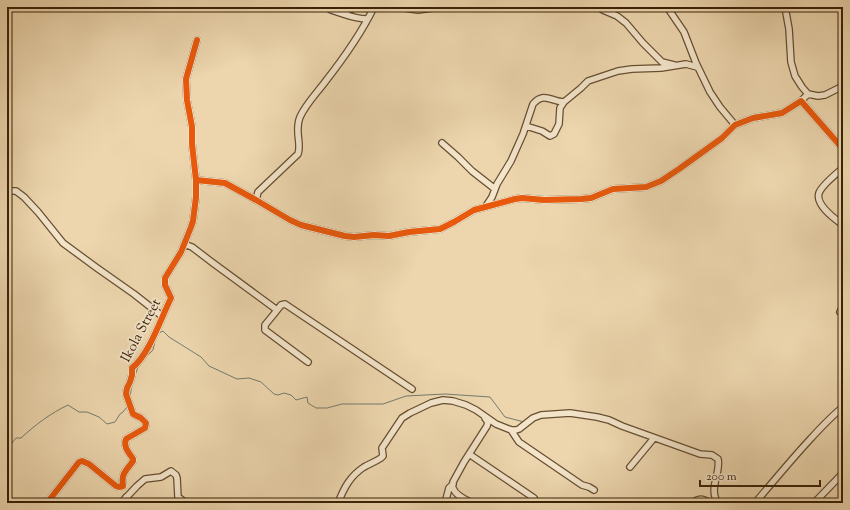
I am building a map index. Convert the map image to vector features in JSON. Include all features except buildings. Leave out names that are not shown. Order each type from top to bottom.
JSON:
[{"type":"street","points":[[327,7],[331,10],[351,17],[367,20]]},
{"type":"street","points":[[340,13],[357,7]]},
{"type":"street","points":[[256,200],[258,192],[298,154],[299,149],[297,134],[300,117],[311,98],[324,84],[345,56],[374,7]]},
{"type":"street","points":[[398,7],[418,10],[440,7]]},
{"type":"street","points":[[598,7],[618,16],[662,62],[676,66]]},
{"type":"street","points":[[667,7],[684,32],[697,67],[713,97],[735,125]]},
{"type":"street","points":[[785,7],[794,76],[808,94],[818,96],[825,95],[843,87]]},
{"type":"street","name":"Ikola Street","points":[[47,503],[79,462],[82,461],[89,464],[119,487],[123,486],[123,475],[133,461],[124,442],[126,439],[145,428],[146,423],[141,418],[132,414],[126,394],[132,375],[132,368],[137,364],[148,347],[171,298],[165,285],[165,278],[181,252],[193,221],[196,197],[196,180],[192,144],[192,127],[187,100],[186,80],[197,40]]},
{"type":"street","points":[[526,126],[552,136],[559,124],[560,108],[564,102],[592,79],[632,69],[661,68],[686,64],[697,67]]},
{"type":"street","points":[[196,180],[225,183],[301,225],[345,236],[389,236],[440,229],[474,210],[515,199],[582,199],[591,198],[613,189],[646,187],[661,181],[679,169],[722,138],[735,125],[753,118],[782,113],[801,101],[808,94]]},
{"type":"street","points":[[486,206],[492,198],[497,184],[511,161],[526,126],[533,104],[542,98],[564,102]]},
{"type":"street","points":[[801,101],[843,149]]},
{"type":"street","points":[[442,143],[472,171],[495,189]]},
{"type":"street","points":[[843,168],[819,192],[818,197],[828,212],[843,225]]},
{"type":"street","points":[[7,191],[16,191],[24,197],[63,243],[162,316]]},
{"type":"street","points":[[184,244],[192,247],[277,310]]},
{"type":"street","points":[[308,362],[265,330],[265,325],[280,305],[286,304],[412,389]]},
{"type":"street","points":[[840,312],[843,306]]},
{"type":"street","points":[[338,503],[346,486],[353,476],[363,468],[381,458],[382,448],[402,418],[431,403],[444,400],[454,401],[466,405],[496,424],[511,430],[516,430],[533,418],[570,413],[609,420],[700,454],[712,455],[718,459],[714,493],[715,499],[718,503]]},
{"type":"street","points":[[755,503],[818,430],[843,407]]},
{"type":"street","points":[[445,503],[449,488],[453,484],[464,462],[487,426],[488,422],[484,416]]},
{"type":"street","points":[[511,430],[519,442],[582,485],[594,490]]},
{"type":"street","points":[[630,467],[654,438]]},
{"type":"street","points":[[470,454],[534,498]]},
{"type":"street","points":[[121,503],[140,483],[145,480],[161,477],[171,471],[178,478],[178,497],[186,503]]},
{"type":"street","points":[[814,503],[843,473]]},
{"type":"street","points":[[453,484],[453,489],[472,503]]},
{"type":"street","points":[[126,497],[131,503]]},
{"type":"street","points":[[691,503],[698,499],[710,503]]},
{"type":"waterway","points":[[159,333],[163,331],[169,337],[201,357],[209,366],[237,379],[249,378],[261,382],[274,394],[278,395],[284,393],[291,395],[296,400],[307,397],[308,403],[316,408],[327,408],[342,404],[383,404],[406,396],[445,394],[490,397],[505,417],[524,422]]},
{"type":"waterway","points":[[130,397],[132,384],[138,367],[153,350],[155,341]]},
{"type":"waterway","points":[[7,449],[16,438],[21,438],[43,420],[68,405],[79,412],[87,412],[99,417],[107,424],[115,422],[127,407]]},
{"type":"cycle path","points":[[47,503],[79,462],[82,461],[89,464],[116,486],[123,486],[123,475],[133,461],[126,447],[126,439],[145,428],[146,423],[141,418],[133,414],[126,394],[132,375],[132,368],[144,354],[171,298],[165,285],[165,278],[181,252],[193,221],[196,197],[196,180],[192,144],[192,127],[187,100],[186,79],[197,40]]},
{"type":"cycle path","points":[[196,180],[225,183],[301,225],[345,236],[389,236],[409,232],[440,229],[474,210],[515,199],[581,199],[591,198],[613,189],[646,187],[661,181],[679,169],[722,138],[735,125],[753,118],[782,113],[801,101],[843,149]]}]
